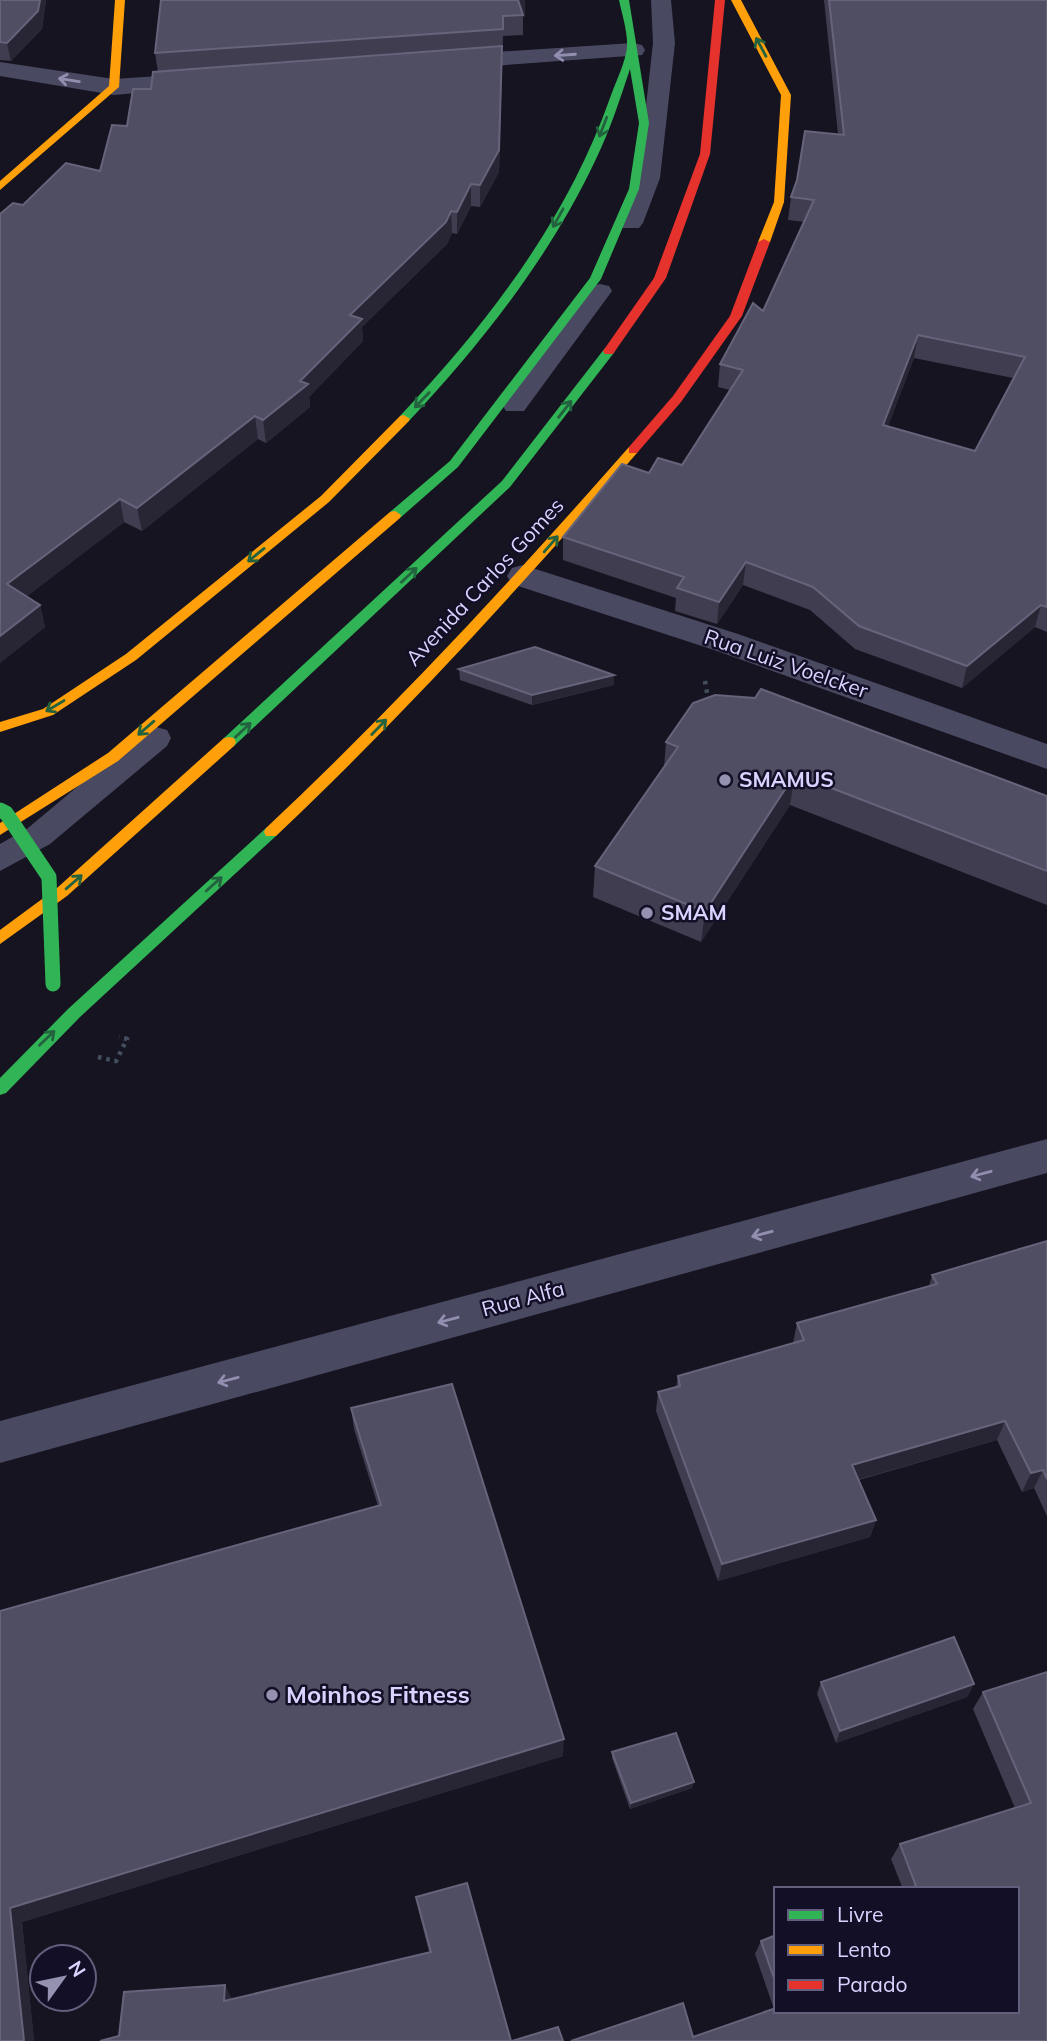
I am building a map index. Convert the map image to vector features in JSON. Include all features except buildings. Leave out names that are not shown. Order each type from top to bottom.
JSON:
[{"type":"main road","points":[[0,187],[114,87],[120,0]]},
{"type":"main road","points":[[0,830],[113,757],[454,464],[595,279],[634,188],[644,122],[624,0]]},
{"type":"main road","points":[[0,938],[62,892],[167,800],[506,484],[599,365],[660,278],[705,154],[720,0]]},
{"type":"main road","name":"Avenida Carlos Gomes","points":[[0,1086],[74,1013],[332,776],[523,576],[677,399],[736,316],[779,202],[786,95],[736,0]]},
{"type":"main road","points":[[0,727],[48,712],[131,657],[325,499],[457,363],[530,268],[591,159],[633,50]]},
{"type":"main road","points":[[0,810],[6,813],[49,877],[53,984],[46,1002]]},
{"type":"main road","points":[[0,1086],[28,1037]]},
{"type":"street","points":[[431,63],[633,50]]},
{"type":"street","points":[[0,69],[114,87],[225,78]]},
{"type":"street","name":"Rua Luiz Voelcker","points":[[523,576],[1039,745]]},
{"type":"street","name":"Rua Alfa","points":[[0,1443],[1047,1156]]},
{"type":"lane","points":[[633,50],[635,0]]},
{"type":"lane","points":[[0,859],[38,836],[119,771],[462,469],[548,364],[608,280],[649,178],[664,43],[661,0]]},
{"type":"path","points":[[704,670],[710,715]]},
{"type":"traffic: fast","points":[[395,515],[454,464],[595,279],[634,189],[644,123],[624,0]]},
{"type":"traffic: fast","points":[[404,419],[458,360],[530,265],[590,161],[632,51]]},
{"type":"traffic: fast","points":[[229,742],[506,484],[609,351]]},
{"type":"traffic: fast","points":[[0,810],[6,813],[49,877],[53,984]]},
{"type":"traffic: fast","points":[[0,1088],[74,1013],[271,832]]},
{"type":"traffic: slow","points":[[0,187],[114,87],[120,0]]},
{"type":"traffic: slow","points":[[736,0],[786,95],[779,202],[764,242]]},
{"type":"traffic: slow","points":[[0,727],[48,712],[131,657],[325,499],[404,419]]},
{"type":"traffic: slow","points":[[271,832],[412,694],[633,450]]},
{"type":"traffic: slow","points":[[0,830],[113,757],[395,515]]},
{"type":"traffic: slow","points":[[0,938],[62,892],[229,742]]},
{"type":"traffic: jam","points":[[609,351],[660,278],[705,154],[720,0]]},
{"type":"traffic: jam","points":[[633,450],[677,399],[736,316],[764,242]]},
{"type":"place","name":"SMAMUS","points":[[725,780]]},
{"type":"place","name":"SMAM","points":[[647,913]]},
{"type":"place","name":"Moinhos Fitness","points":[[272,1695]]}]
